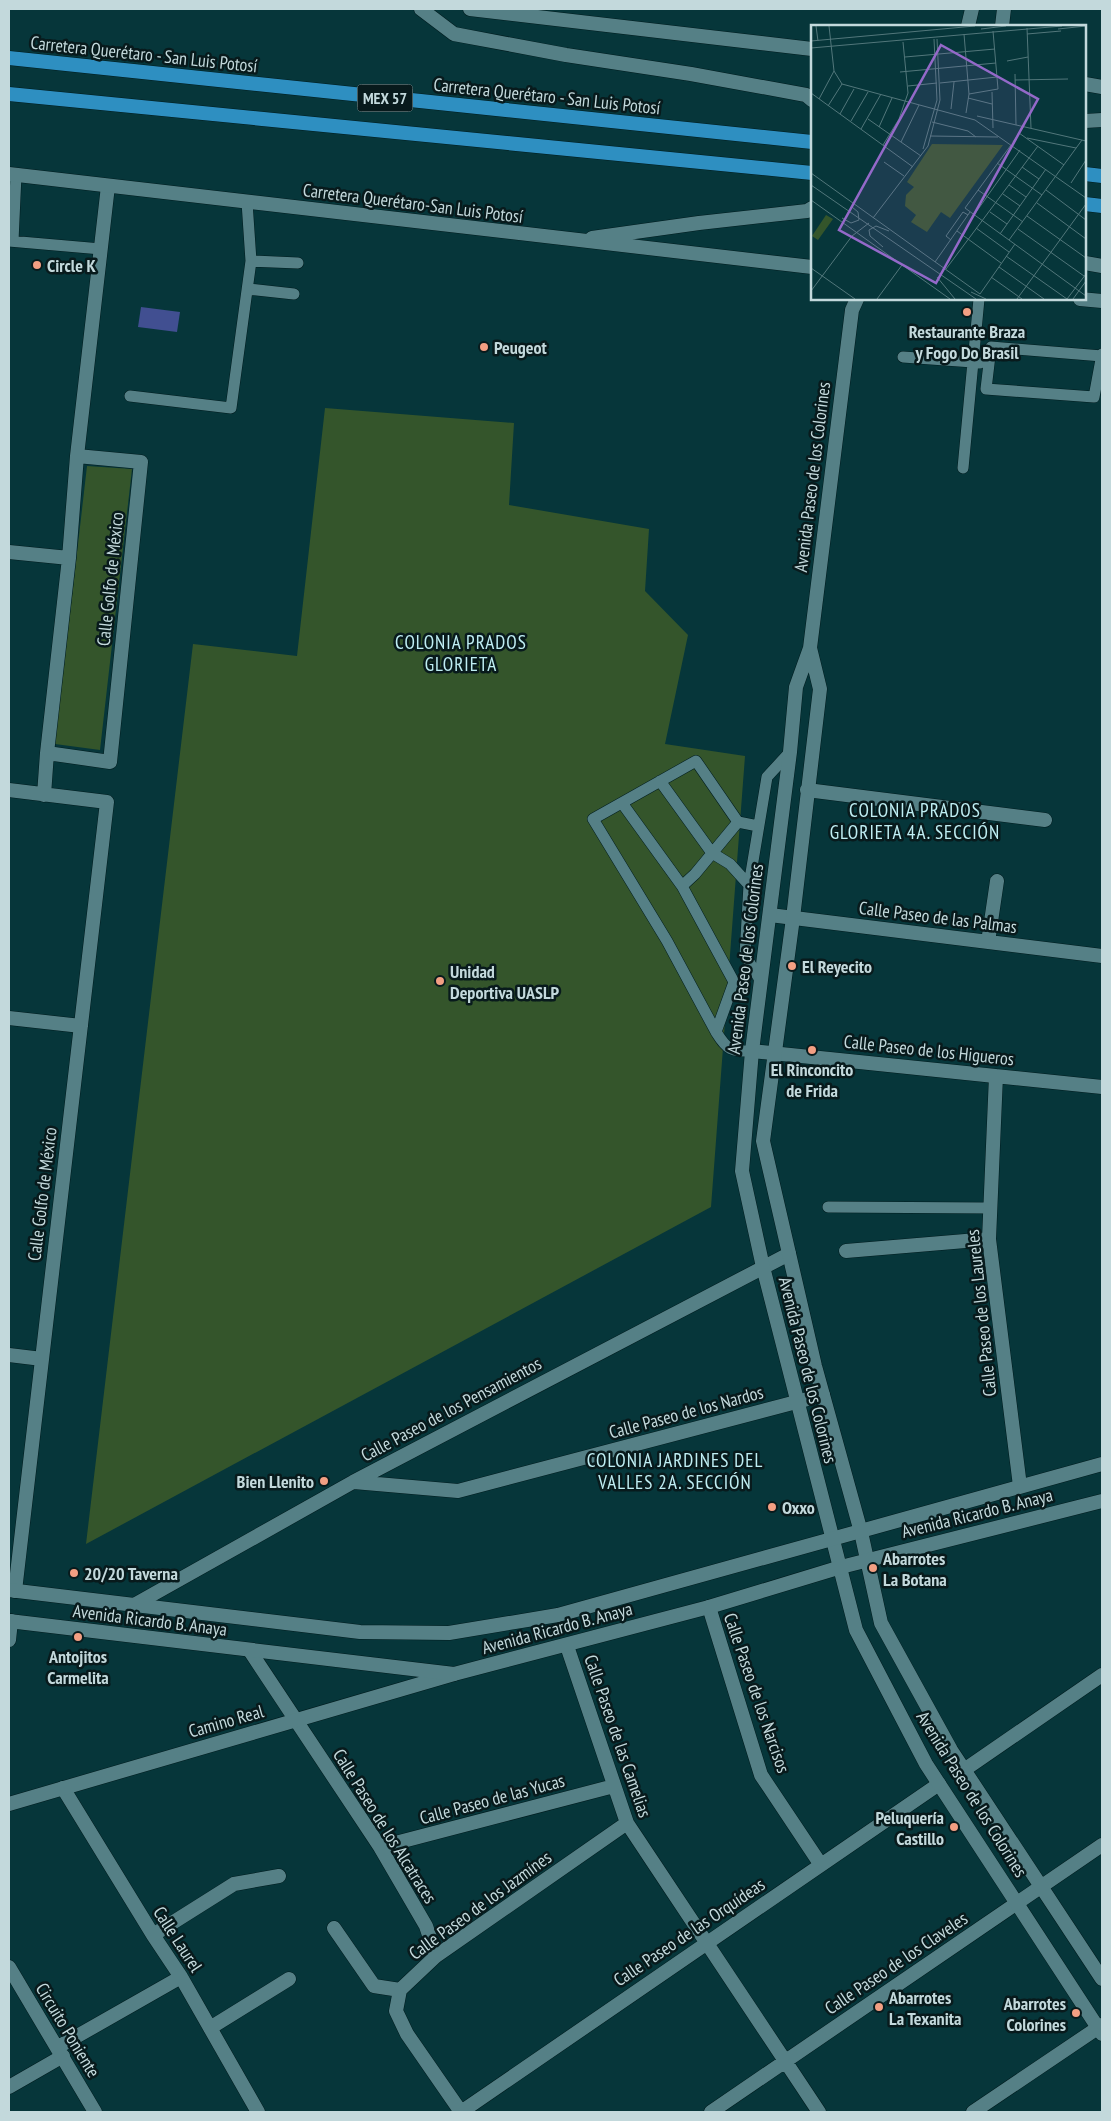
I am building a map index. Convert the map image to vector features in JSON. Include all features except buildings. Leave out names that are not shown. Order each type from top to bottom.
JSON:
[{"type":"highway","name":"Carretera Querétaro - San Luis Potosí","points":[[11,58],[811,142]]},
{"type":"highway","name":"MEX 57","points":[[9,94],[811,173]]},
{"type":"highway","points":[[1086,174],[1102,176]]},
{"type":"highway","points":[[1086,204],[1102,206]]},
{"type":"street","points":[[421,9],[454,34],[566,55],[691,74],[806,95],[811,99]]},
{"type":"street","points":[[470,9],[811,49]]},
{"type":"street","points":[[968,25],[972,9]]},
{"type":"street","points":[[1002,25],[1004,9]]},
{"type":"street","points":[[1086,84],[1102,87]]},
{"type":"street","points":[[1086,121],[1102,120]]},
{"type":"street","name":"Carretera Querétaro-San Luis Potosí","points":[[12,175],[571,241],[811,267]]},
{"type":"street","points":[[9,790],[44,795],[69,558],[77,456],[108,186]]},
{"type":"street","points":[[571,241],[699,222],[807,211],[811,209]]},
{"type":"street","points":[[1086,263],[1102,266]]},
{"type":"street","points":[[1086,300],[1102,301]]},
{"type":"street","name":"Avenida Paseo de los Colorines","points":[[853,303],[810,648],[796,687],[790,752],[752,1051],[742,1170],[763,1267],[856,1630],[926,1764],[1101,2029]]},
{"type":"street","name":"Calle Golfo de México","points":[[47,754],[110,762],[141,462],[77,456]]},
{"type":"street","points":[[9,552],[69,558]]},
{"type":"street","name":"Avenida Paseo de los Colorines","points":[[810,648],[820,689],[793,918],[763,1141],[823,1395],[861,1532],[881,1623],[950,1750],[1102,1979]]},
{"type":"street","points":[[796,687],[820,689]]},
{"type":"street","points":[[793,721],[816,723]]},
{"type":"street","points":[[807,790],[1046,820]]},
{"type":"street","name":"Calle Golfo de México","points":[[12,1590],[42,1359],[108,802],[44,795]]},
{"type":"street","points":[[988,942],[997,881]]},
{"type":"street","name":"Calle Paseo de las Palmas","points":[[770,915],[1102,956]]},
{"type":"street","points":[[9,1018],[81,1026]]},
{"type":"street","name":"Calle Paseo de los Higueros","points":[[752,1051],[1102,1087]]},
{"type":"street","name":"Calle Paseo de los Laureles","points":[[996,1076],[988,1238],[1020,1486]]},
{"type":"street","points":[[846,1251],[988,1238]]},
{"type":"street","name":"Calle Paseo de los Pensamientos","points":[[134,1604],[353,1482],[789,1254]]},
{"type":"street","points":[[9,1355],[42,1359]]},
{"type":"street","name":"Calle Paseo de los Nardos","points":[[353,1482],[458,1492],[823,1395]]},
{"type":"street","name":"Avenida Ricardo B. Anaya","points":[[12,1590],[360,1632],[449,1634],[558,1615],[1102,1464]]},
{"type":"street","name":"Avenida Ricardo B. Anaya","points":[[10,1621],[454,1674],[567,1646],[709,1607],[841,1567],[1102,1501]]},
{"type":"street","name":"Calle Paseo de los Narcisos","points":[[709,1607],[761,1775],[821,1865]]},
{"type":"street","points":[[9,1640],[10,1621]]},
{"type":"street","name":"Calle Paseo de las Camelias","points":[[567,1646],[627,1824],[819,2112]]},
{"type":"street","name":"Calle Paseo de los Alcatraces","points":[[250,1651],[380,1848],[426,1926],[436,1956]]},
{"type":"street","name":"Camino Real","points":[[9,1804],[454,1674]]},
{"type":"street","points":[[964,1770],[1102,1675]]},
{"type":"street","name":"Calle Paseo de las Orquídeas","points":[[461,2112],[939,1784]]},
{"type":"street","name":"Calle Paseo de las Yucas","points":[[380,1848],[614,1786]]},
{"type":"street","name":"Calle Laurel","points":[[63,1788],[153,1935],[181,1977],[258,2112]]},
{"type":"street","name":"Calle Paseo de los Jazmínes","points":[[400,1990],[436,1956],[627,1824]]},
{"type":"street","name":"Calle Paseo de los Claveles","points":[[711,2112],[1102,1845]]},
{"type":"street","points":[[153,1935],[234,1884],[279,1876]]},
{"type":"street","points":[[334,1928],[374,1986],[400,1990],[396,2010],[407,2034],[461,2112]]},
{"type":"street","name":"Circuito Poniente","points":[[9,1966],[96,2112]]},
{"type":"street","points":[[9,2087],[60,2052],[181,1977]]},
{"type":"street","points":[[210,2028],[289,1980]]},
{"type":"street","points":[[973,2112],[1101,2029]]},
{"type":"lane","points":[[12,175],[11,241],[101,249]]},
{"type":"lane","points":[[130,396],[232,408],[251,261],[247,202]]},
{"type":"lane","points":[[251,261],[298,263]]},
{"type":"lane","points":[[248,289],[294,294]]},
{"type":"lane","points":[[963,468],[979,300]]},
{"type":"lane","points":[[991,347],[1102,355],[1094,397],[986,389],[991,347]]},
{"type":"lane","points":[[903,357],[989,364]]},
{"type":"lane","points":[[760,980],[745,954],[749,885],[767,777],[790,752]]},
{"type":"lane","points":[[752,1051],[733,1051],[726,1048],[666,941],[593,819],[696,761],[738,822],[758,826]]},
{"type":"lane","points":[[660,781],[712,853],[730,864],[749,885]]},
{"type":"lane","points":[[622,803],[682,886],[734,982],[716,1032]]},
{"type":"lane","points":[[682,886],[695,874],[738,822]]},
{"type":"lane","points":[[828,1207],[990,1208]]},
{"type":"green space","name":"Unidad Deportiva UASLP","points":[[325,408],[514,423],[509,505],[649,529],[645,591],[688,635],[665,744],[745,756],[711,1207],[86,1544],[193,644],[297,656]]},
{"type":"green space","points":[[87,466],[132,469],[100,750],[55,744]]},
{"type":"water","points":[[141,307],[180,312],[177,332],[138,327]]},
{"type":"place","name":"Circle K","points":[[37,265]]},
{"type":"place","name":"Restaurante Braza y Fogo Do Brasil","points":[[967,312]]},
{"type":"place","name":"Peugeot","points":[[484,347]]},
{"type":"place","name":"El Reyecito","points":[[792,966]]},
{"type":"place","name":"Unidad Deportiva UASLP","points":[[440,981]]},
{"type":"place","name":"El Rinconcito de Frida","points":[[812,1050]]},
{"type":"place","name":"Bien Llenito","points":[[324,1481]]},
{"type":"place","name":"Oxxo","points":[[772,1507]]},
{"type":"place","name":"Abarrotes La Botana","points":[[873,1568]]},
{"type":"place","name":"20/20 Taverna","points":[[74,1573]]},
{"type":"place","name":"Antojitos Carmelita","points":[[78,1637]]},
{"type":"place","name":"Peluquería Castillo","points":[[954,1827]]},
{"type":"place","name":"Abarrotes La Texanita","points":[[879,2007]]},
{"type":"place","name":"Abarrotes Colorines","points":[[1076,2013]]},
{"type":"district","name":"COLONIA PRADOS GLORIETA","points":[[461,653]]},
{"type":"district","name":"COLONIA PRADOS GLORIETA 4A. SECCIÓN","points":[[915,821]]},
{"type":"district","name":"COLONIA JARDINES DEL VALLES 2A. SECCIÓN","points":[[675,1471]]}]
